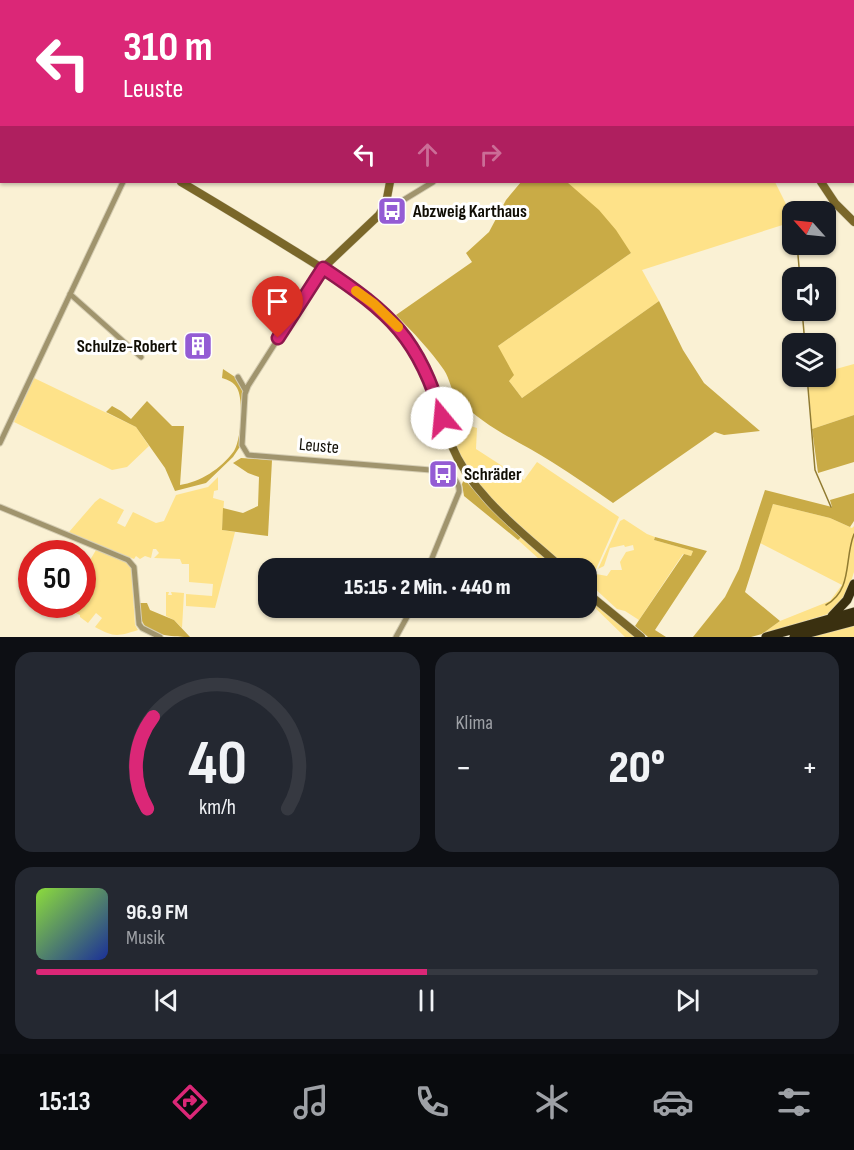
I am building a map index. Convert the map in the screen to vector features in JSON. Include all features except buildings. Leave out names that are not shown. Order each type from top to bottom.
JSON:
[{"type":"highway","points":[[832,617],[847,600],[854,584]]},
{"type":"highway","points":[[766,637],[854,612]]},
{"type":"highway","points":[[794,637],[854,621]]},
{"type":"main road","points":[[182,183],[323,268],[374,304],[403,333],[424,367],[451,444],[463,467],[480,492],[550,558]]},
{"type":"main road","points":[[323,268],[384,209],[390,183]]},
{"type":"main road","points":[[822,183],[835,203],[854,222]]},
{"type":"main road","points":[[597,600],[641,637]]},
{"type":"street","points":[[0,443],[123,183]]},
{"type":"street","points":[[384,209],[392,207],[431,183]]},
{"type":"street","name":"Leuste","points":[[323,268],[246,391],[242,445],[248,455],[443,471],[452,475]]},
{"type":"street","points":[[70,294],[141,357]]},
{"type":"street","name":"Leuste","points":[[246,391],[240,378],[252,379]]},
{"type":"street","points":[[432,558],[459,492],[452,475],[463,467]]},
{"type":"street","points":[[0,507],[128,560],[134,567],[140,624],[142,628],[160,637]]},
{"type":"street","points":[[396,637],[406,618]]},
{"type":"shaded area","points":[[520,183],[568,183],[599,210],[631,253],[498,346],[514,375],[509,381],[522,398],[659,301],[683,350],[704,383],[760,431],[724,435],[715,432],[613,503],[468,409],[454,393],[439,363],[396,315],[472,262],[466,253],[489,232],[506,200]]},
{"type":"shaded area","points":[[568,183],[776,183],[784,201],[782,201],[782,225],[642,270],[659,301],[522,398],[509,381],[498,346],[631,253]]},
{"type":"shaded area","points":[[854,364],[854,415],[812,429],[809,387],[836,387],[836,369]]},
{"type":"shaded area","points":[[223,369],[235,377],[244,393],[241,445],[233,457],[206,483],[175,491],[165,468],[136,427],[106,412],[112,406],[131,419],[147,401],[172,426],[184,426],[180,485],[195,481],[210,474],[223,463],[234,451],[238,438],[241,420],[239,394],[234,384],[222,378]]},
{"type":"shaded area","points":[[34,378],[136,427],[149,446],[127,467],[112,470],[14,422]]},
{"type":"shaded area","points":[[447,398],[456,401],[457,422],[477,428],[476,449],[524,480],[537,462],[619,517],[597,567],[597,558],[554,558],[480,488],[456,449],[440,404]]},
{"type":"shaded area","points":[[854,415],[854,462],[818,473],[812,429]]},
{"type":"shaded area","points":[[241,458],[272,460],[268,536],[222,530],[223,508],[243,513],[258,506],[259,477],[233,463]]},
{"type":"shaded area","points":[[460,472],[548,558],[538,558],[518,540],[520,537],[488,506]]},
{"type":"shaded area","points":[[218,477],[218,490],[214,491],[213,498],[224,501],[222,530],[235,532],[215,608],[186,606],[186,594],[212,596],[213,584],[189,582],[189,564],[182,564],[180,559],[154,558],[159,553],[153,549],[151,558],[145,556],[140,559],[136,556],[134,559],[96,543],[96,540],[88,540],[69,532],[100,498],[124,510],[117,523],[125,527],[133,512],[156,523],[164,521],[176,495],[208,487]]},
{"type":"shaded area","points":[[464,479],[488,506],[521,537],[518,540],[464,496],[462,484]]},
{"type":"shaded area","points":[[765,490],[832,507],[830,500],[854,493],[854,521],[850,527],[830,518],[773,504],[745,592],[780,621],[762,634],[751,637],[693,637],[725,597],[739,569]]},
{"type":"shaded area","points":[[773,504],[830,518],[852,528],[854,526],[854,572],[847,594],[828,614],[762,634],[780,621],[830,601],[842,585],[760,543]]},
{"type":"shaded area","points":[[624,519],[655,537],[654,540],[693,551],[691,556],[683,554],[639,620],[617,609],[597,591],[597,574],[607,576],[611,570],[622,570],[620,562],[626,552],[634,550],[633,545],[610,548],[604,566],[598,569],[620,521]]},
{"type":"shaded area","points":[[655,537],[707,551],[655,630],[666,637],[648,637],[635,626],[684,554],[691,556],[693,551],[654,540]]},
{"type":"shaded area","points":[[96,550],[128,563],[131,567],[135,625],[138,630],[120,635],[111,634],[95,627],[102,618],[96,613]]},
{"type":"shaded area","points":[[166,592],[169,592],[168,595],[172,595],[171,592],[184,593],[182,628],[166,616]]},
{"type":"shaded area","points":[[140,603],[147,603],[150,610],[174,620],[190,637],[164,635],[151,631],[141,619]]},
{"type":"shaded area","points":[[597,605],[637,637],[625,637],[597,610]]},
{"type":"shaded area","points":[[81,618],[92,618],[88,623]]},
{"type":"shaded area","points":[[854,624],[854,637],[804,637]]},
{"type":"waterway","points":[[798,255],[799,267]]},
{"type":"waterway","points":[[803,321],[804,333]]},
{"type":"waterway","points":[[808,387],[815,470],[831,507]]},
{"type":"waterway","points":[[826,605],[835,599],[844,583],[854,534]]},
{"type":"slow traffic","points":[[356,291],[374,304],[398,327]]},
{"type":"place","name":"Abzweig Karthaus","points":[[392,211]]},
{"type":"place","name":"Schulze-Robert","points":[[198,346]]},
{"type":"place","name":"Schräder","points":[[443,474]]},
{"type":"route","points":[[278,338],[323,268],[374,304],[403,333],[424,367],[442,418]]}]
